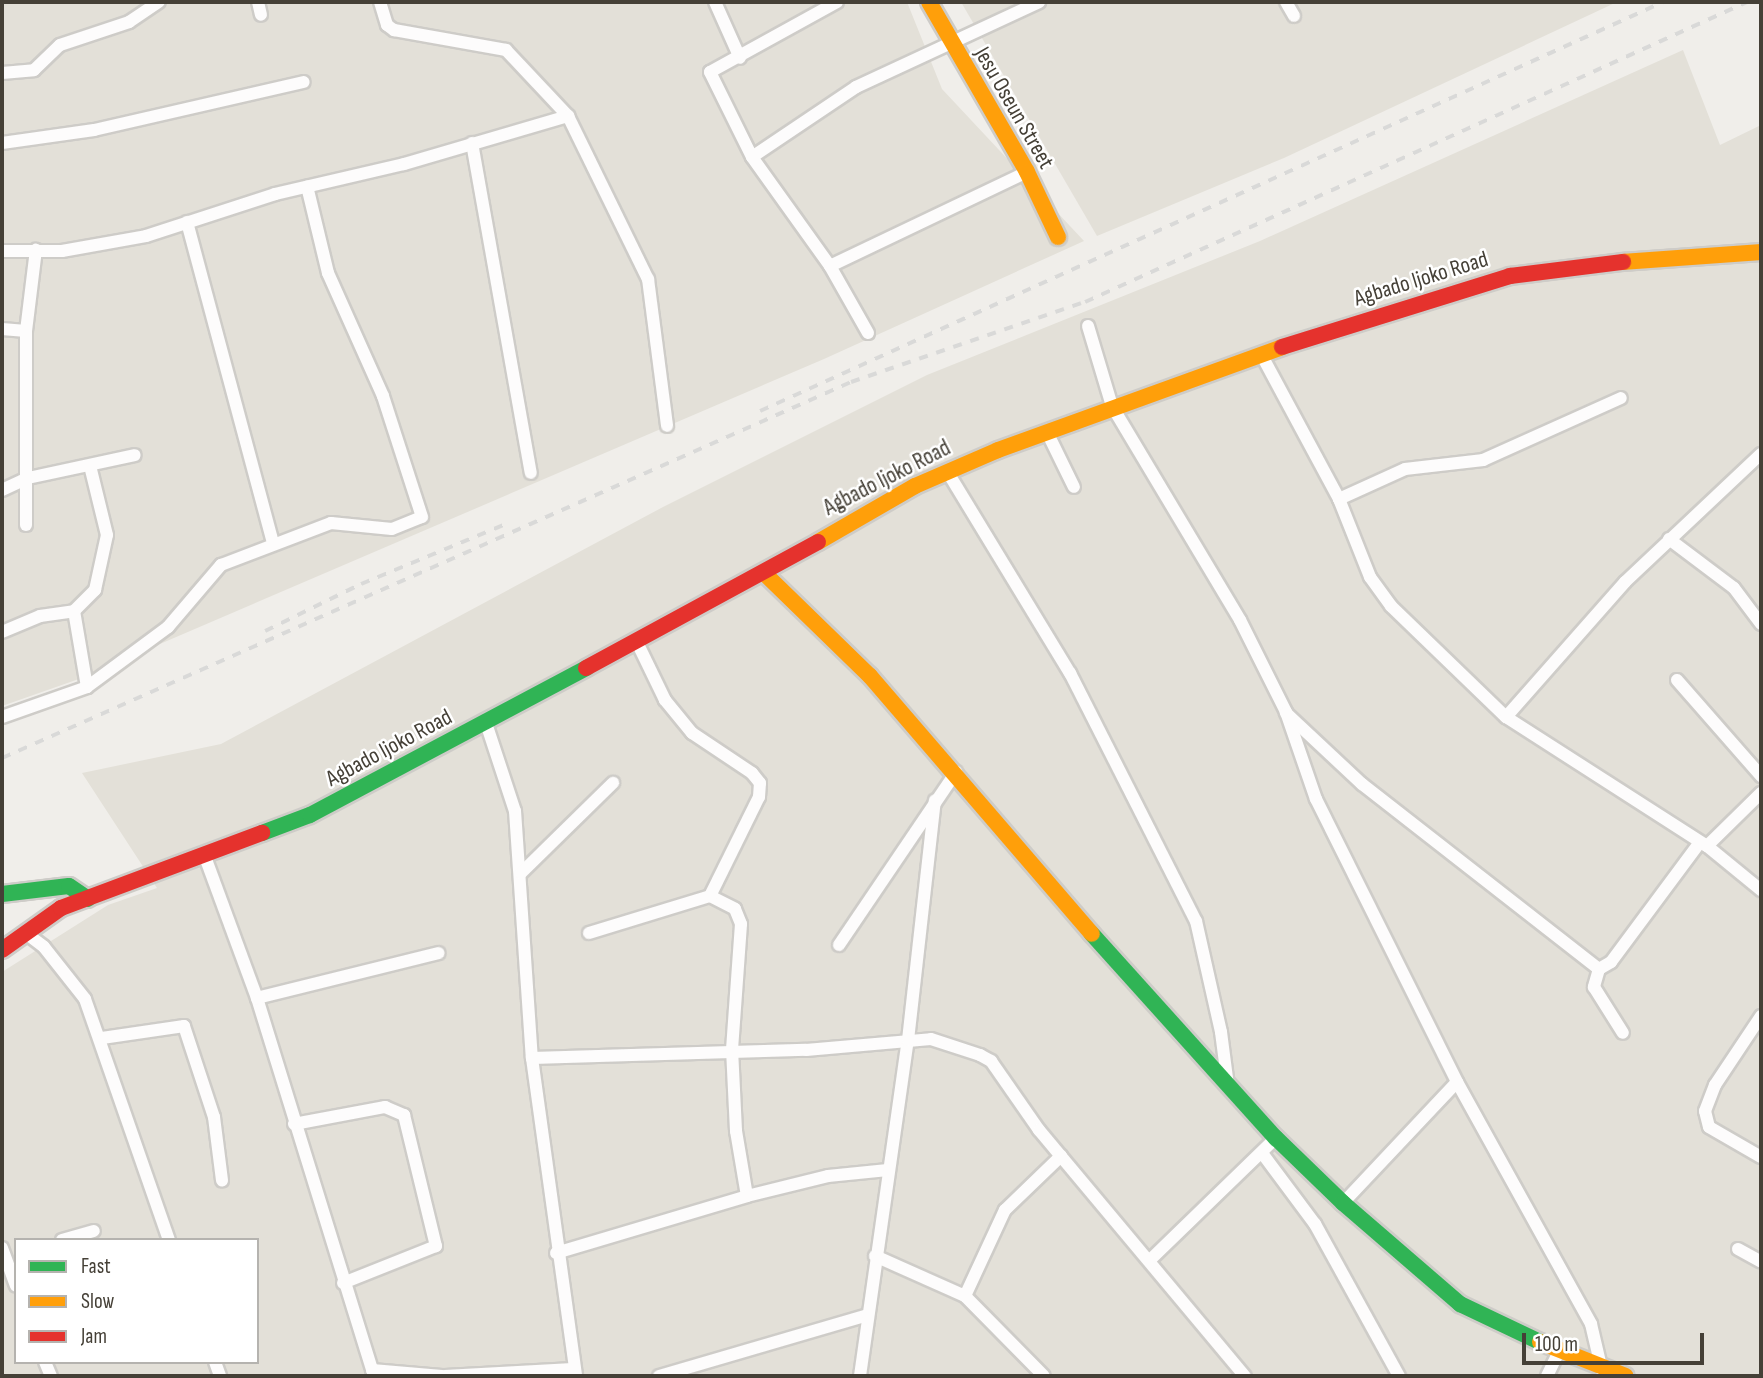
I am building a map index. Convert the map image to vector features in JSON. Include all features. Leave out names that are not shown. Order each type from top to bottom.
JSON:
[{"type":"street","points":[[2,77],[34,70],[60,45],[129,22],[159,2]]},
{"type":"street","points":[[258,2],[261,15]]},
{"type":"street","points":[[380,2],[387,25],[394,30],[506,50],[568,116],[648,279],[667,426]]},
{"type":"street","points":[[715,2],[740,58]]},
{"type":"street","points":[[837,2],[740,58],[709,72],[752,157],[830,267],[868,332]]},
{"type":"street","name":"Jesu Oseun Street","points":[[929,2],[950,43],[1027,172],[1058,237]]},
{"type":"street","points":[[752,157],[856,87],[1039,2]]},
{"type":"street","points":[[1286,2],[1294,16]]},
{"type":"street","points":[[2,143],[94,130],[304,82]]},
{"type":"street","points":[[2,251],[98,246],[307,186],[568,116]]},
{"type":"street","points":[[472,143],[531,473]]},
{"type":"street","points":[[830,267],[1027,172]]},
{"type":"street","points":[[2,717],[87,687],[168,627],[221,565],[273,542],[331,523],[392,529],[422,517],[383,396],[328,273],[307,186]]},
{"type":"street","points":[[187,222],[273,542]]},
{"type":"street","points":[[26,525],[26,331],[36,250]]},
{"type":"street","name":"Agbado Ijoko Road","points":[[2,950],[61,908],[302,819],[486,723],[764,573],[843,524],[947,471],[1112,406],[1261,354],[1510,275],[1573,266],[1761,252]]},
{"type":"street","points":[[1088,326],[1112,406],[1240,620],[1286,712],[1316,799],[1457,1082],[1591,1324],[1602,1371]]},
{"type":"street","points":[[2,329],[26,331]]},
{"type":"street","points":[[1261,354],[1339,499],[1377,590],[1506,717],[1704,844],[1761,890]]},
{"type":"street","points":[[1339,499],[1405,469],[1483,460],[1621,398]]},
{"type":"street","points":[[1047,432],[1074,487]]},
{"type":"street","points":[[1506,717],[1669,539],[1761,453]]},
{"type":"street","points":[[2,490],[28,478],[135,455]]},
{"type":"street","points":[[2,632],[40,617],[74,611],[95,590],[107,535],[90,466]]},
{"type":"street","points":[[947,471],[1070,674],[1196,921],[1222,1032],[1228,1086]]},
{"type":"street","points":[[1669,539],[1734,588],[1761,624]]},
{"type":"street","points":[[764,573],[870,676],[956,772],[1091,933],[1228,1086],[1276,1138],[1343,1203],[1446,1296],[1602,1371],[1626,1376]]},
{"type":"street","points":[[74,611],[87,687]]},
{"type":"street","points":[[636,640],[665,700],[692,733],[760,783],[759,797],[710,896]]},
{"type":"street","points":[[1677,680],[1761,776]]},
{"type":"street","points":[[1286,712],[1377,796],[1599,969]]},
{"type":"street","points":[[204,855],[257,998],[373,1373],[444,1376],[575,1373],[556,1252],[532,1058],[515,811],[486,723]]},
{"type":"street","points":[[839,945],[956,772]]},
{"type":"street","points":[[521,873],[613,783]]},
{"type":"street","points":[[1623,1033],[1594,988],[1599,969],[1611,962],[1704,844],[1761,793]]},
{"type":"street","points":[[860,1376],[875,1256],[908,1040],[935,801]]},
{"type":"street","points":[[2,894],[69,887],[88,899]]},
{"type":"street","points":[[589,933],[710,896],[735,909],[741,924],[732,1049],[736,1131],[747,1196]]},
{"type":"street","points":[[27,934],[44,947],[85,999],[102,1038],[129,1132],[168,1238]]},
{"type":"street","points":[[257,998],[439,953]]},
{"type":"street","points":[[1761,1016],[1715,1085],[1705,1111],[1709,1127],[1761,1157]]},
{"type":"street","points":[[102,1038],[184,1026],[214,1117],[222,1180]]},
{"type":"street","points":[[532,1058],[732,1049],[806,1050],[908,1040],[946,1042],[991,1061],[1061,1156],[1151,1258],[1245,1376]]},
{"type":"street","points":[[1343,1203],[1457,1082]]},
{"type":"street","points":[[295,1124],[385,1107],[404,1115],[436,1246],[343,1283]]},
{"type":"street","points":[[1151,1258],[1276,1138]]},
{"type":"street","points":[[1262,1153],[1315,1224],[1399,1376]]},
{"type":"street","points":[[965,1296],[1005,1210],[1061,1156]]},
{"type":"street","points":[[556,1252],[747,1196],[828,1177],[888,1170]]},
{"type":"street","points":[[69,1238],[94,1231]]},
{"type":"street","points":[[1738,1249],[1761,1262]]},
{"type":"street","points":[[7,1252],[14,1278]]},
{"type":"street","points":[[875,1256],[965,1296],[1044,1376]]},
{"type":"street","points":[[659,1376],[867,1315]]},
{"type":"street","points":[[1547,1376],[1559,1351]]},
{"type":"shaded area","points":[[2,2],[907,2],[942,89],[1084,241],[824,359],[76,680],[2,706]]},
{"type":"shaded area","points":[[961,2],[1617,2],[1284,158],[1097,236]]},
{"type":"shaded area","points":[[1683,50],[1720,145],[1761,125],[1761,1376],[2,1376],[2,972],[108,905],[157,888],[82,773],[221,744],[663,507],[927,375],[1260,241]]},
{"type":"railway","points":[[760,411],[1663,2]]},
{"type":"railway","points":[[2,758],[851,382],[1085,302],[1747,2]]},
{"type":"railway","points":[[265,631],[361,584],[508,523]]},
{"type":"traffic: fast","points":[[262,833],[310,815],[586,668]]},
{"type":"traffic: fast","points":[[2,894],[69,886],[88,899]]},
{"type":"traffic: fast","points":[[1092,934],[1276,1138],[1343,1203],[1460,1304],[1540,1342]]},
{"type":"traffic: slow","points":[[929,2],[1027,172],[1058,237]]},
{"type":"traffic: slow","points":[[1623,262],[1761,252]]},
{"type":"traffic: slow","points":[[818,542],[915,486],[998,450],[1282,347]]},
{"type":"traffic: slow","points":[[764,573],[870,676],[1092,934]]},
{"type":"traffic: slow","points":[[1540,1342],[1626,1376]]},
{"type":"traffic: jam","points":[[1282,347],[1510,276],[1623,262]]},
{"type":"traffic: jam","points":[[586,668],[818,542]]},
{"type":"traffic: jam","points":[[2,950],[61,908],[262,833]]}]
